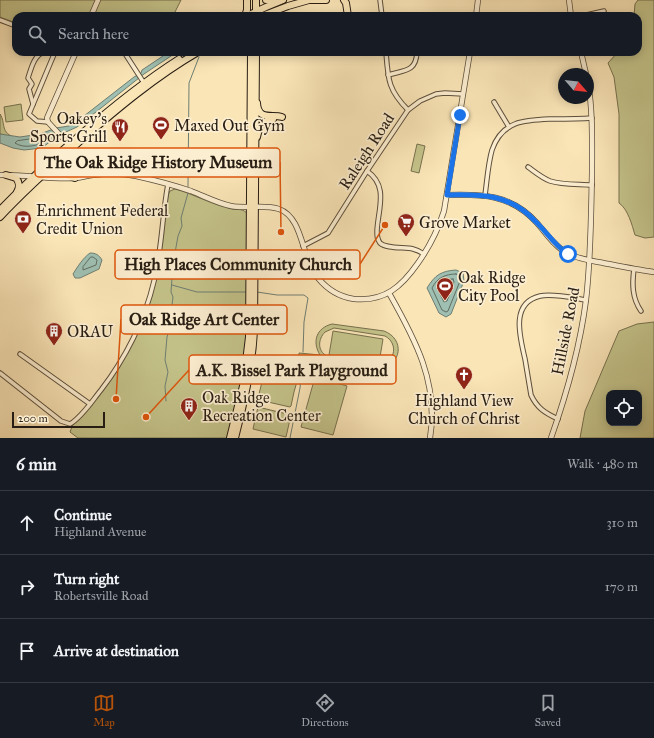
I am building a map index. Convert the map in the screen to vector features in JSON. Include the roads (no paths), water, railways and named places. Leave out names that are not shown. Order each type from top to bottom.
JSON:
[{"type":"highway","points":[[247,0],[247,10],[249,12]]},
{"type":"highway","points":[[251,0],[251,12]]},
{"type":"highway","points":[[252,12],[256,0]]},
{"type":"highway","points":[[266,0],[274,0]]},
{"type":"highway","points":[[257,12],[283,0]]},
{"type":"highway","points":[[273,12],[309,0],[326,0]]},
{"type":"highway","points":[[344,0],[347,12]]},
{"type":"highway","points":[[348,0],[348,12]]},
{"type":"highway","points":[[282,12],[298,3]]},
{"type":"highway","points":[[14,195],[41,177],[70,146],[143,81],[184,56]]},
{"type":"highway","points":[[0,214],[41,177],[70,146],[158,78],[192,56]]},
{"type":"highway","points":[[235,438],[246,393],[253,345],[249,56]]},
{"type":"highway","points":[[255,170],[255,75],[257,56]]},
{"type":"highway","points":[[230,438],[243,386],[249,337],[252,207],[258,132],[267,120],[282,117],[267,117],[258,109],[255,75]]},
{"type":"highway","points":[[58,160],[56,166],[60,173],[75,178]]},
{"type":"highway","points":[[0,214],[19,187],[18,180],[16,178],[3,175]]},
{"type":"street","points":[[93,12],[98,0]]},
{"type":"street","points":[[380,0],[382,12]]},
{"type":"street","points":[[476,12],[478,0]]},
{"type":"street","points":[[569,0],[570,12]]},
{"type":"street","points":[[600,12],[604,11]]},
{"type":"street","points":[[0,20],[12,24]]},
{"type":"street","points":[[33,104],[29,89],[32,84],[28,78],[38,56]]},
{"type":"street","points":[[47,120],[37,121],[29,114],[53,56]]},
{"type":"street","points":[[47,120],[74,56]]},
{"type":"street","points":[[127,56],[143,81]]},
{"type":"street","points":[[386,56],[388,75],[394,94],[408,110]]},
{"type":"street","points":[[388,75],[414,66],[417,56]]},
{"type":"street","points":[[3,175],[75,178],[94,175],[121,174],[168,184],[230,206],[274,208],[288,214],[296,224],[312,271],[324,285],[332,291],[346,297],[359,299],[372,298],[388,293],[402,283],[424,254],[438,228],[444,211],[447,195],[469,56]]},
{"type":"street","points":[[582,56],[585,68]]},
{"type":"street","name":"Raleigh Road","points":[[303,246],[328,232],[408,110],[420,101],[436,94],[463,94]]},
{"type":"street","points":[[494,102],[509,127]]},
{"type":"street","name":"Hillside Road","points":[[551,438],[558,419],[576,354],[586,300],[590,261],[592,185],[592,118],[590,104]]},
{"type":"street","points":[[486,195],[492,151],[499,137],[509,127],[516,123],[528,120],[592,118]]},
{"type":"street","points":[[47,120],[70,146]]},
{"type":"street","points":[[528,167],[541,177],[550,181],[592,185]]},
{"type":"street","points":[[367,171],[376,179],[380,191],[377,227],[377,238],[379,242],[383,245],[412,249],[424,254]]},
{"type":"street","points":[[0,373],[61,421],[66,423],[70,424],[74,422],[90,404],[116,370],[124,356],[150,297],[158,263],[168,184]]},
{"type":"street","points":[[447,195],[486,195],[505,200],[519,207],[535,221],[561,249],[575,257],[654,272]]},
{"type":"street","points":[[634,269],[633,292],[635,300],[641,311]]},
{"type":"street","points":[[388,293],[405,323],[425,366],[432,399],[430,438]]},
{"type":"street","points":[[558,419],[542,411],[535,404],[531,395],[519,327],[520,316],[528,302],[541,295],[586,300]]},
{"type":"street","points":[[20,354],[90,404]]},
{"type":"water","points":[[163,56],[171,56],[144,74],[77,127],[57,136],[42,148],[24,150],[0,143],[0,134],[20,137],[40,134],[75,123],[141,73],[142,70]]},
{"type":"water","points":[[90,253],[94,253],[102,260],[99,269],[80,278],[75,278],[73,274]]},
{"type":"water","name":"Oak Ridge City Pool","points":[[456,270],[463,273],[464,281],[451,314],[446,317],[439,313],[427,288],[439,274],[446,271]]},
{"type":"waterway","points":[[188,187],[189,83],[199,57]]},
{"type":"waterway","points":[[166,401],[165,386],[168,372],[165,360],[167,337],[171,324],[173,264],[178,236],[182,226],[181,218],[188,193]]},
{"type":"waterway","points":[[172,285],[197,292],[246,292]]},
{"type":"waterway","points":[[257,292],[277,295],[304,295],[308,298],[304,322],[303,352]]},
{"type":"waterway","points":[[290,438],[300,388],[302,367]]},
{"type":"place","name":"Maxed Out Gym","points":[[161,140]]},
{"type":"place","name":"Oakey's Sports Grill","points":[[120,142]]},
{"type":"place","name":"High Places Community Church","points":[[385,225]]},
{"type":"place","name":"The Oak Ridge History Museum","points":[[281,232]]},
{"type":"place","name":"Enrichment Federal Credit Union","points":[[23,234]]},
{"type":"place","name":"Grove Market","points":[[406,237]]},
{"type":"place","name":"Oak Ridge City Pool","points":[[445,301]]},
{"type":"place","name":"ORAU","points":[[54,346]]},
{"type":"place","name":"Highland View Church of Christ","points":[[464,390]]},
{"type":"place","name":"Oak Ridge Art Center","points":[[116,399]]},
{"type":"place","name":"A.K. Bissel Park Playground","points":[[146,417]]},
{"type":"place","name":"Oak Ridge Recreation Center","points":[[189,421]]}]
